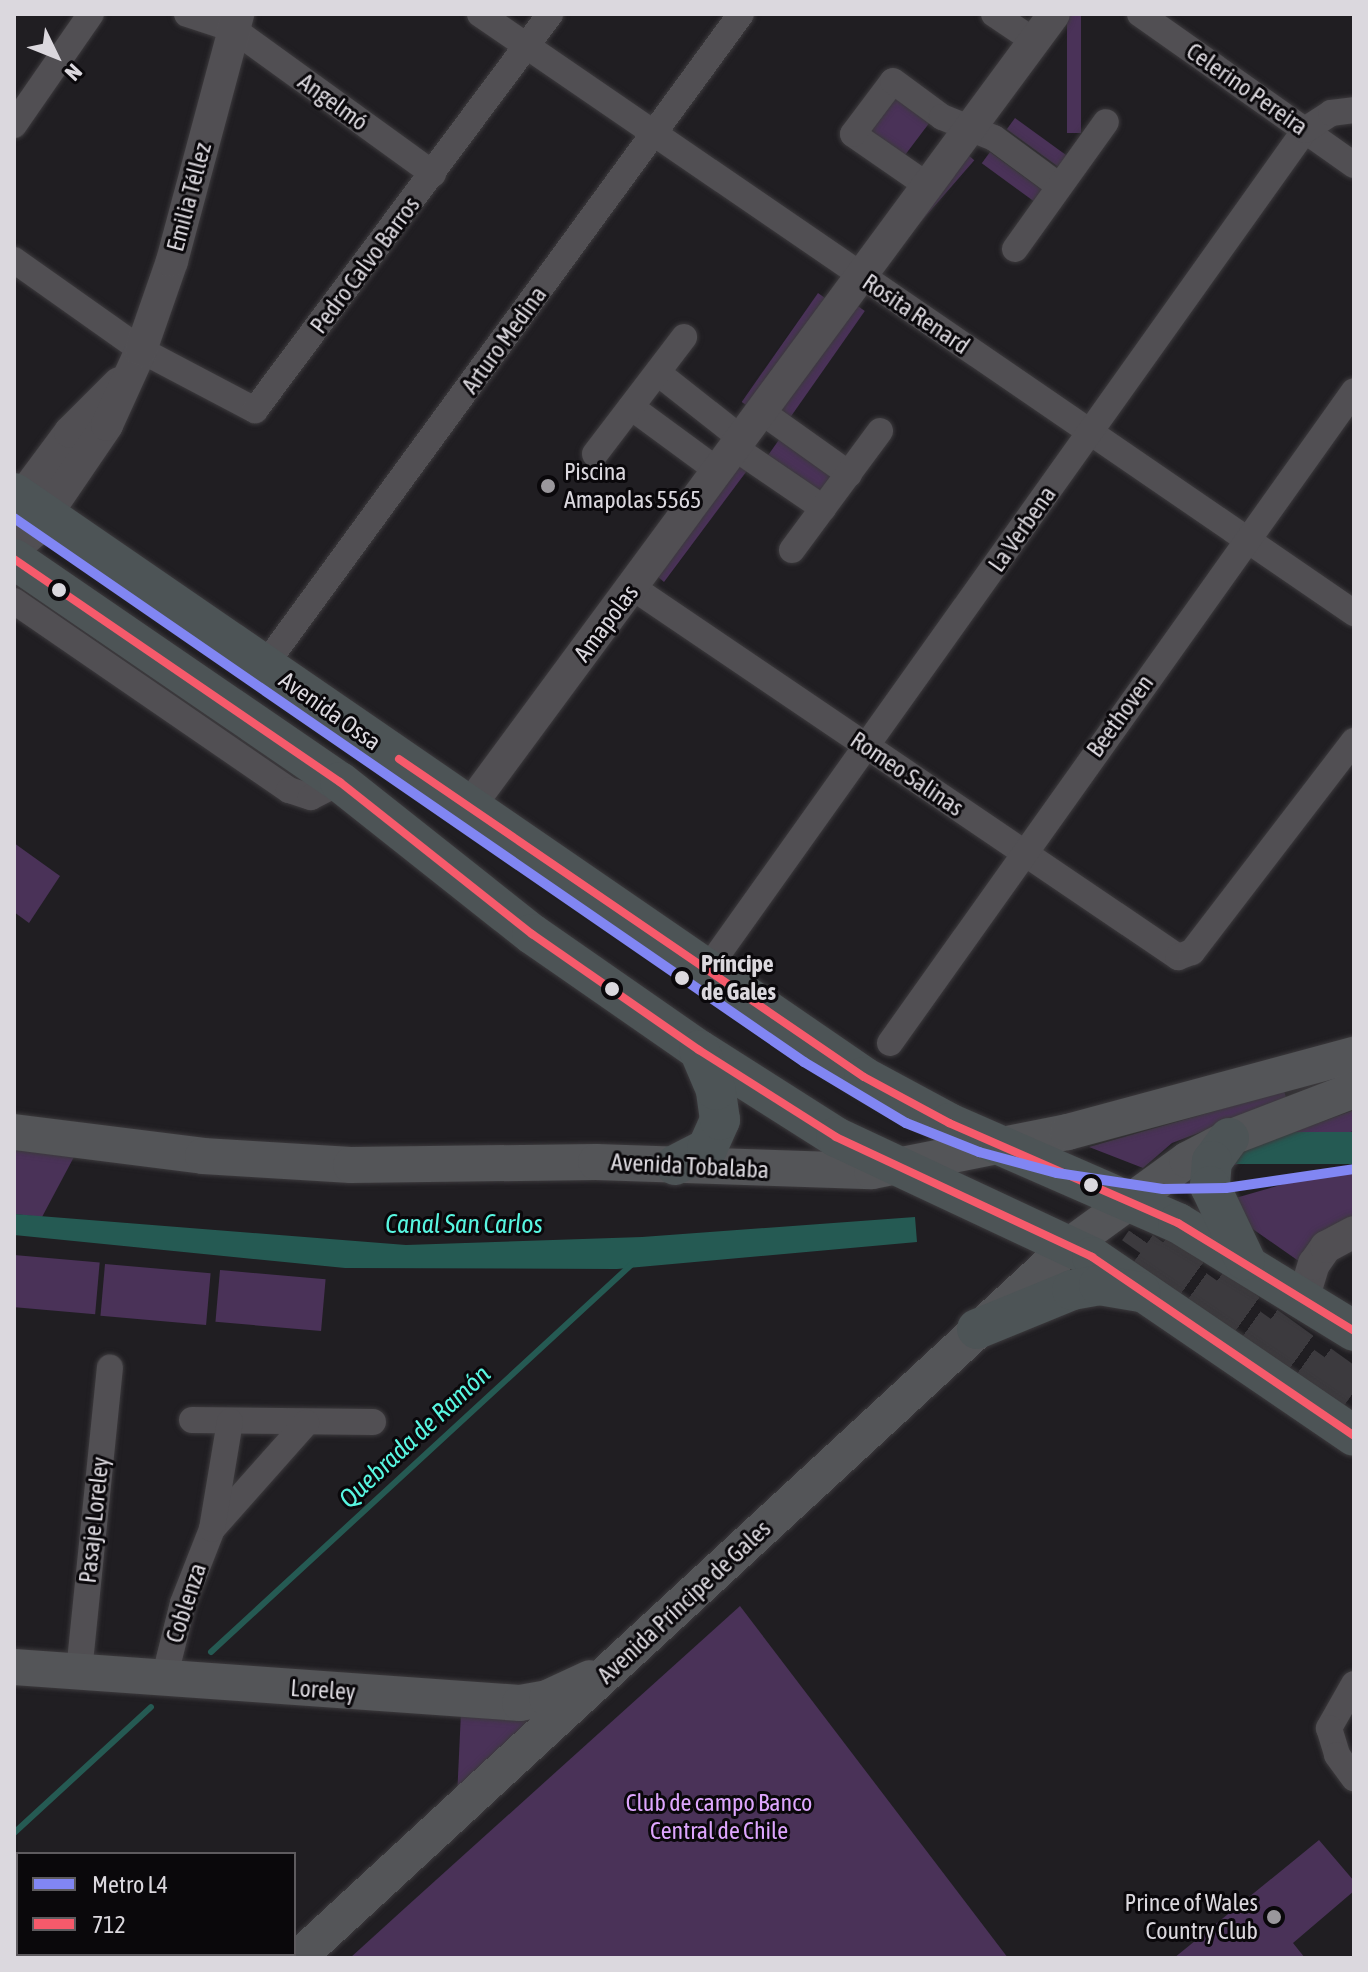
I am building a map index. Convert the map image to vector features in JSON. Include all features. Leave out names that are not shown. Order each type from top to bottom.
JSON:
[{"type":"main road","name":"Avenida Ossa","points":[[27,502],[864,1077],[999,1146],[1127,1200],[1245,1260],[1354,1331]]},
{"type":"main road","points":[[14,559],[340,782],[532,934],[699,1050],[824,1130],[899,1169],[1070,1245],[1157,1298],[1354,1436]]},
{"type":"main road","points":[[340,782],[372,740]]},
{"type":"main road","points":[[675,1165],[707,1149],[720,1120],[716,1090],[699,1050]]},
{"type":"main road","name":"Avenida Tobalaba","points":[[14,1132],[266,1161],[675,1165],[849,1172],[899,1169],[999,1146],[1354,1055]]},
{"type":"main road","points":[[1070,1245],[1127,1200],[1229,1138],[1354,1090]]},
{"type":"main road","points":[[1229,1138],[1212,1161],[1210,1186],[1245,1260]]},
{"type":"main road","name":"Avenida Príncipe de Gales","points":[[298,1958],[583,1699],[621,1658],[1070,1245]]},
{"type":"main road","points":[[977,1329],[1072,1290],[1099,1285],[1157,1298]]},
{"type":"main road","name":"Loreley","points":[[14,1667],[520,1703],[568,1690],[621,1658]]},
{"type":"street","points":[[14,125],[91,14]]},
{"type":"street","name":"Angelmó","points":[[187,14],[236,22],[433,174]]},
{"type":"street","name":"Rosita Renard","points":[[480,14],[1354,613]]},
{"type":"street","name":"Pedro Calvo Barros","points":[[134,363],[255,410],[550,14]]},
{"type":"street","name":"Arturo Medina","points":[[265,665],[741,14]]},
{"type":"street","points":[[994,14],[1034,41]]},
{"type":"street","name":"Amapolas","points":[[469,807],[1054,14]]},
{"type":"street","name":"Celerino Pereira","points":[[1140,14],[1354,165]]},
{"type":"street","name":"Emilia Téllez","points":[[14,549],[27,502],[70,432],[134,363],[172,261],[236,22]]},
{"type":"street","points":[[928,186],[853,134],[893,81],[942,117],[994,138],[1059,186]]},
{"type":"street","name":"La Verbena","points":[[706,971],[1305,130],[1331,113],[1354,110]]},
{"type":"street","points":[[1015,249],[1106,122]]},
{"type":"street","points":[[14,260],[134,363]]},
{"type":"street","points":[[595,454],[684,337]]},
{"type":"street","points":[[658,373],[732,452]]},
{"type":"street","name":"Beethoven","points":[[890,1043],[1354,391]]},
{"type":"street","points":[[631,407],[732,452],[823,508]]},
{"type":"street","points":[[762,412],[849,474]]},
{"type":"street","points":[[792,550],[880,431]]},
{"type":"street","name":"Romeo Salinas","points":[[632,587],[1023,853],[1183,957],[1198,945],[1354,741]]},
{"type":"street","points":[[14,601],[289,790],[311,797],[340,782]]},
{"type":"street","points":[[1304,1296],[1314,1264],[1326,1247],[1354,1232]]},
{"type":"street","name":"Pasaje Loreley","points":[[79,1672],[110,1368]]},
{"type":"street","points":[[192,1420],[373,1422]]},
{"type":"street","name":"Coblenza","points":[[177,1680],[183,1603],[212,1529],[230,1421]]},
{"type":"street","name":"Coblenza","points":[[212,1529],[306,1423]]},
{"type":"street","points":[[1354,1684],[1329,1728],[1337,1755],[1354,1778]]},
{"type":"green space","points":[[1067,14],[1081,14],[1081,133],[1067,133]]},
{"type":"green space","points":[[894,85],[935,116],[899,163],[858,132]]},
{"type":"green space","points":[[1015,118],[1071,159],[1063,170],[1007,129]]},
{"type":"green space","points":[[990,152],[1046,193],[1038,204],[982,163]]},
{"type":"green space","points":[[966,153],[974,160],[882,267],[873,259]]},
{"type":"green space","points":[[818,293],[828,300],[752,409],[742,402]]},
{"type":"green space","points":[[855,304],[865,311],[785,425],[775,418]]},
{"type":"green space","points":[[783,434],[839,473],[820,500],[764,461]]},
{"type":"green space","points":[[742,457],[752,464],[664,582],[657,576]]},
{"type":"green space","points":[[14,843],[60,876],[29,923],[14,912]]},
{"type":"green space","points":[[1284,1091],[1286,1097],[1254,1112],[1172,1143],[1143,1168],[1089,1147]]},
{"type":"green space","points":[[1354,1110],[1354,1131],[1224,1168],[1232,1199],[1354,1164],[1354,1226],[1300,1262],[1237,1218],[1220,1164],[1236,1153]]},
{"type":"green space","points":[[14,1148],[75,1155],[42,1217],[14,1214]]},
{"type":"green space","points":[[14,1255],[100,1262],[95,1314],[14,1307]]},
{"type":"green space","points":[[105,1264],[211,1273],[206,1325],[100,1316]]},
{"type":"green space","points":[[220,1270],[326,1279],[321,1331],[215,1322]]},
{"type":"green space","name":"Club de campo Banco Central de Chile","points":[[740,1606],[1008,1958],[350,1958],[405,1908]]},
{"type":"green space","points":[[461,1712],[543,1713],[457,1798]]},
{"type":"green space","name":"Prince of Wales Country Club","points":[[1319,1840],[1354,1881],[1354,1891],[1293,1943],[1305,1958],[1174,1958]]},
{"type":"shaded area","points":[[1220,1132],[1354,1132],[1354,1164],[1220,1164]]},
{"type":"shaded area","points":[[14,1214],[406,1245],[642,1237],[915,1217],[917,1242],[617,1269],[345,1268],[14,1235]]},
{"type":"waterway","name":"Quebrada de Ramón","points":[[211,1652],[632,1264]]},
{"type":"waterway","name":"Quebrada de Ramón","points":[[14,1833],[151,1707]]},
{"type":"tunnel","points":[[1354,1392],[1147,1243],[1140,1253],[1354,1405]]},
{"type":"metro line","name":"L4","points":[[14,518],[804,1062],[906,1123],[979,1152],[1057,1173],[1163,1189],[1226,1188],[1354,1169]]},
{"type":"transit line","name":"712","points":[[14,559],[340,782],[532,934],[699,1050],[836,1137],[1092,1257],[1354,1436]]},
{"type":"transit line","name":"712","points":[[399,759],[864,1077],[949,1123],[1178,1223],[1354,1331]]},
{"type":"place","name":"Piscina Amapolas 5565","points":[[548,486]]},
{"type":"place","name":"Príncipe de Gales","points":[[682,978]]},
{"type":"place","name":"Prince of Wales Country Club","points":[[1274,1917]]},
{"type":"water label","name":"Canal San Carlos","points":[[464,1225]]}]
